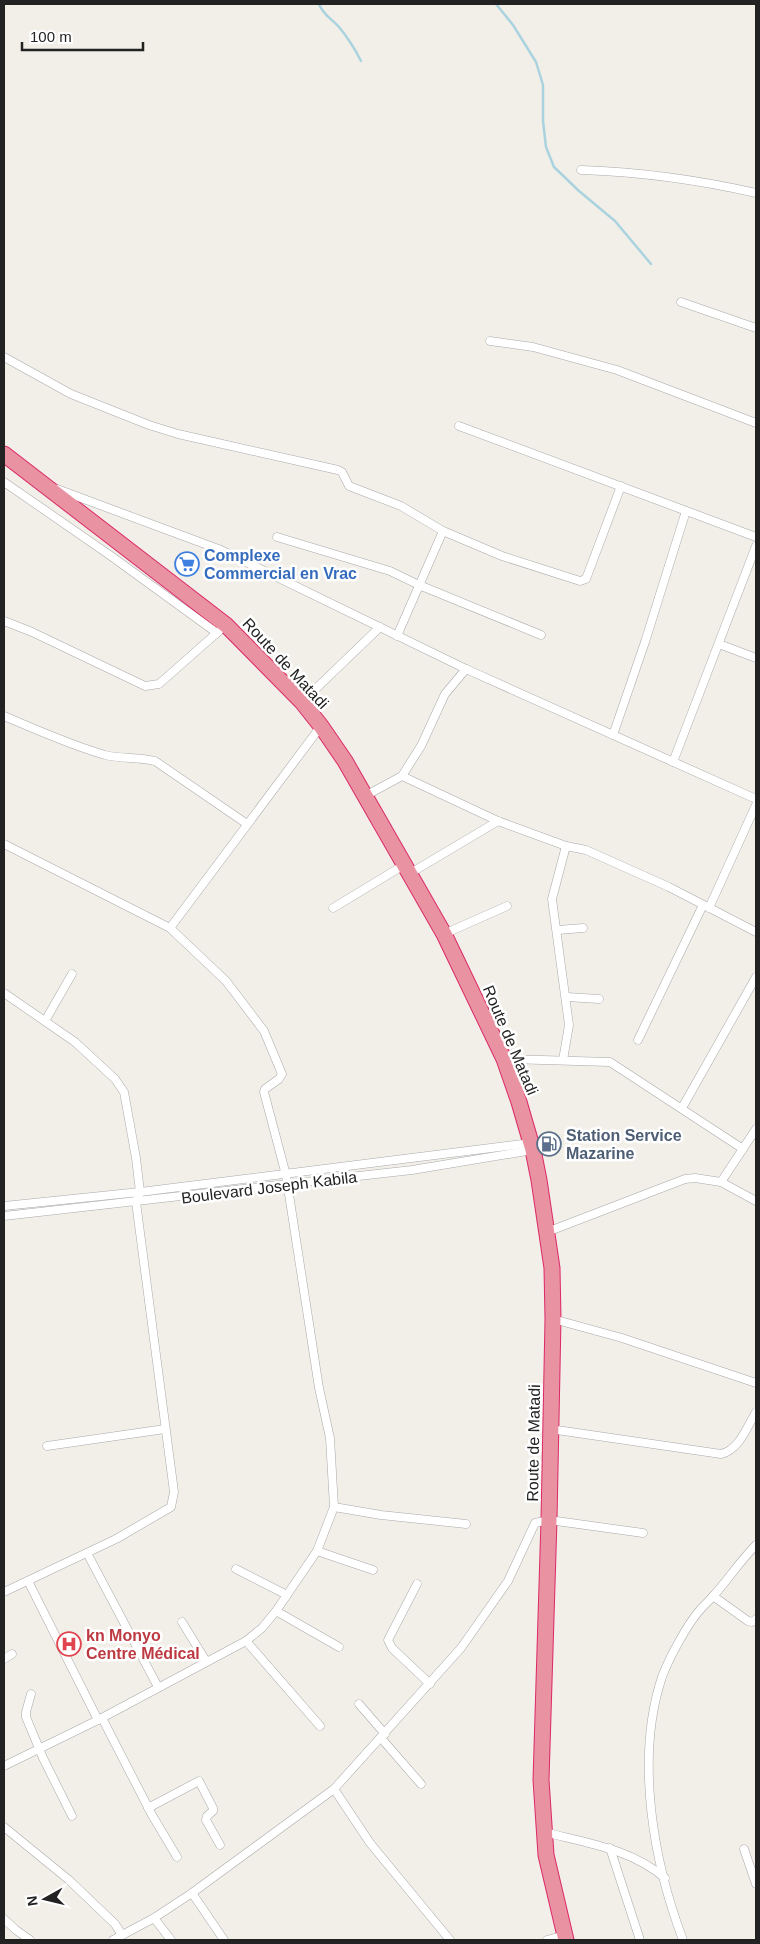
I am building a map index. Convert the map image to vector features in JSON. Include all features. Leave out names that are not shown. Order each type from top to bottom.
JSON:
[{"type":"highway","name":"Route de Matadi","points":[[4,454],[221,629],[302,702],[345,761],[444,934],[504,1059],[520,1102],[532,1146],[552,1268],[553,1319],[549,1520],[541,1780],[546,1856],[565,1938]]},
{"type":"street","points":[[581,170],[702,182],[756,193]]},
{"type":"street","points":[[681,302],[756,328]]},
{"type":"street","points":[[490,341],[533,347],[617,370],[756,423]]},
{"type":"street","points":[[4,357],[71,394],[149,425],[178,434],[338,470],[342,472],[352,488],[401,506],[443,531],[502,556],[582,581],[586,579],[621,486]]},
{"type":"street","points":[[459,426],[756,537]]},
{"type":"street","points":[[4,482],[221,629],[159,684],[145,686],[32,632],[4,621]]},
{"type":"street","points":[[41,483],[221,550],[466,669],[756,799]]},
{"type":"street","points":[[613,735],[645,642],[686,511]]},
{"type":"street","points":[[397,636],[443,531]]},
{"type":"street","points":[[277,537],[390,571],[419,585],[541,635]]},
{"type":"street","points":[[673,762],[756,546]]},
{"type":"street","points":[[302,702],[380,628]]},
{"type":"street","points":[[719,644],[756,658]]},
{"type":"street","points":[[364,796],[402,776],[421,746],[445,694],[466,669]]},
{"type":"street","points":[[4,716],[70,744],[106,755],[145,758],[155,761],[247,824]]},
{"type":"street","points":[[170,928],[321,726]]},
{"type":"street","points":[[402,776],[498,821],[566,846],[586,850],[669,887],[756,932]]},
{"type":"street","points":[[638,1040],[756,805]]},
{"type":"street","points":[[333,908],[498,821]]},
{"type":"street","points":[[4,844],[170,928],[226,981],[264,1031],[282,1074],[264,1092],[288,1184],[319,1388],[330,1438],[334,1507],[317,1551],[276,1611],[262,1628],[246,1641],[100,1719],[4,1766]]},
{"type":"street","points":[[563,1060],[570,1025],[558,930],[552,899],[566,846]]},
{"type":"street","points":[[444,934],[507,906]]},
{"type":"street","points":[[558,930],[583,928]]},
{"type":"street","points":[[44,1021],[72,974]]},
{"type":"street","points":[[682,1108],[756,977]]},
{"type":"street","points":[[4,993],[75,1042],[114,1079],[124,1092],[136,1158],[140,1192],[136,1202],[174,1492],[171,1507],[144,1524],[4,1592]]},
{"type":"street","points":[[567,997],[599,999]]},
{"type":"street","points":[[504,1059],[610,1062],[743,1150]]},
{"type":"street","points":[[721,1182],[756,1130]]},
{"type":"street","name":"Boulevard Joseph Kabila","points":[[4,1206],[532,1146]]},
{"type":"street","name":"Boulevard Joseph Kabila","points":[[4,1216],[412,1170],[532,1146]]},
{"type":"street","points":[[547,1232],[685,1179],[695,1178],[721,1182],[756,1201]]},
{"type":"street","points":[[553,1319],[622,1338],[756,1383]]},
{"type":"street","points":[[550,1430],[721,1454],[730,1452],[736,1445],[756,1412]]},
{"type":"street","points":[[46,1446],[165,1429]]},
{"type":"street","points":[[334,1507],[381,1515],[466,1524]]},
{"type":"street","points":[[113,1940],[154,1918],[192,1893],[334,1789],[461,1648],[498,1597],[516,1566],[535,1523],[549,1520],[643,1533]]},
{"type":"street","points":[[683,1940],[664,1878],[652,1818],[648,1760],[654,1711],[663,1676],[675,1649],[698,1612],[756,1545]]},
{"type":"street","points":[[317,1551],[373,1570]]},
{"type":"street","points":[[87,1552],[158,1687]]},
{"type":"street","points":[[236,1569],[287,1595]]},
{"type":"street","points":[[28,1581],[148,1808],[177,1857]]},
{"type":"street","points":[[417,1584],[388,1640],[392,1648],[430,1684]]},
{"type":"street","points":[[713,1596],[748,1621],[752,1622],[756,1619]]},
{"type":"street","points":[[276,1611],[339,1647]]},
{"type":"street","points":[[182,1622],[206,1661]]},
{"type":"street","points":[[246,1641],[320,1726]]},
{"type":"street","points":[[4,1659],[12,1654]]},
{"type":"street","points":[[31,1694],[26,1717],[43,1758],[72,1816]]},
{"type":"street","points":[[359,1704],[421,1784]]},
{"type":"street","points":[[148,1808],[199,1781],[213,1808],[213,1811],[206,1816],[206,1820],[220,1845]]},
{"type":"street","points":[[334,1789],[370,1843],[450,1940]]},
{"type":"street","points":[[4,1827],[39,1858],[69,1880],[115,1924],[122,1935]]},
{"type":"street","points":[[543,1832],[610,1848],[652,1868],[664,1878]]},
{"type":"street","points":[[610,1848],[640,1940]]},
{"type":"street","points":[[744,1849],[756,1884]]},
{"type":"street","points":[[192,1893],[224,1940]]},
{"type":"street","points":[[154,1918],[171,1940]]},
{"type":"street","points":[[4,1919],[30,1940]]},
{"type":"street","points":[[547,1940],[565,1938]]},
{"type":"waterway","points":[[319,4],[325,14],[345,35],[361,61]]},
{"type":"waterway","points":[[496,4],[513,25],[536,62],[543,85],[543,121],[546,147],[554,167],[615,221],[651,264]]},
{"type":"place","name":"Complexe Commercial en Vrac","points":[[187,564]]},
{"type":"place","name":"Station Service Mazarine","points":[[549,1144]]},
{"type":"place","name":"kn Monyo Centre Médical","points":[[69,1644]]}]
